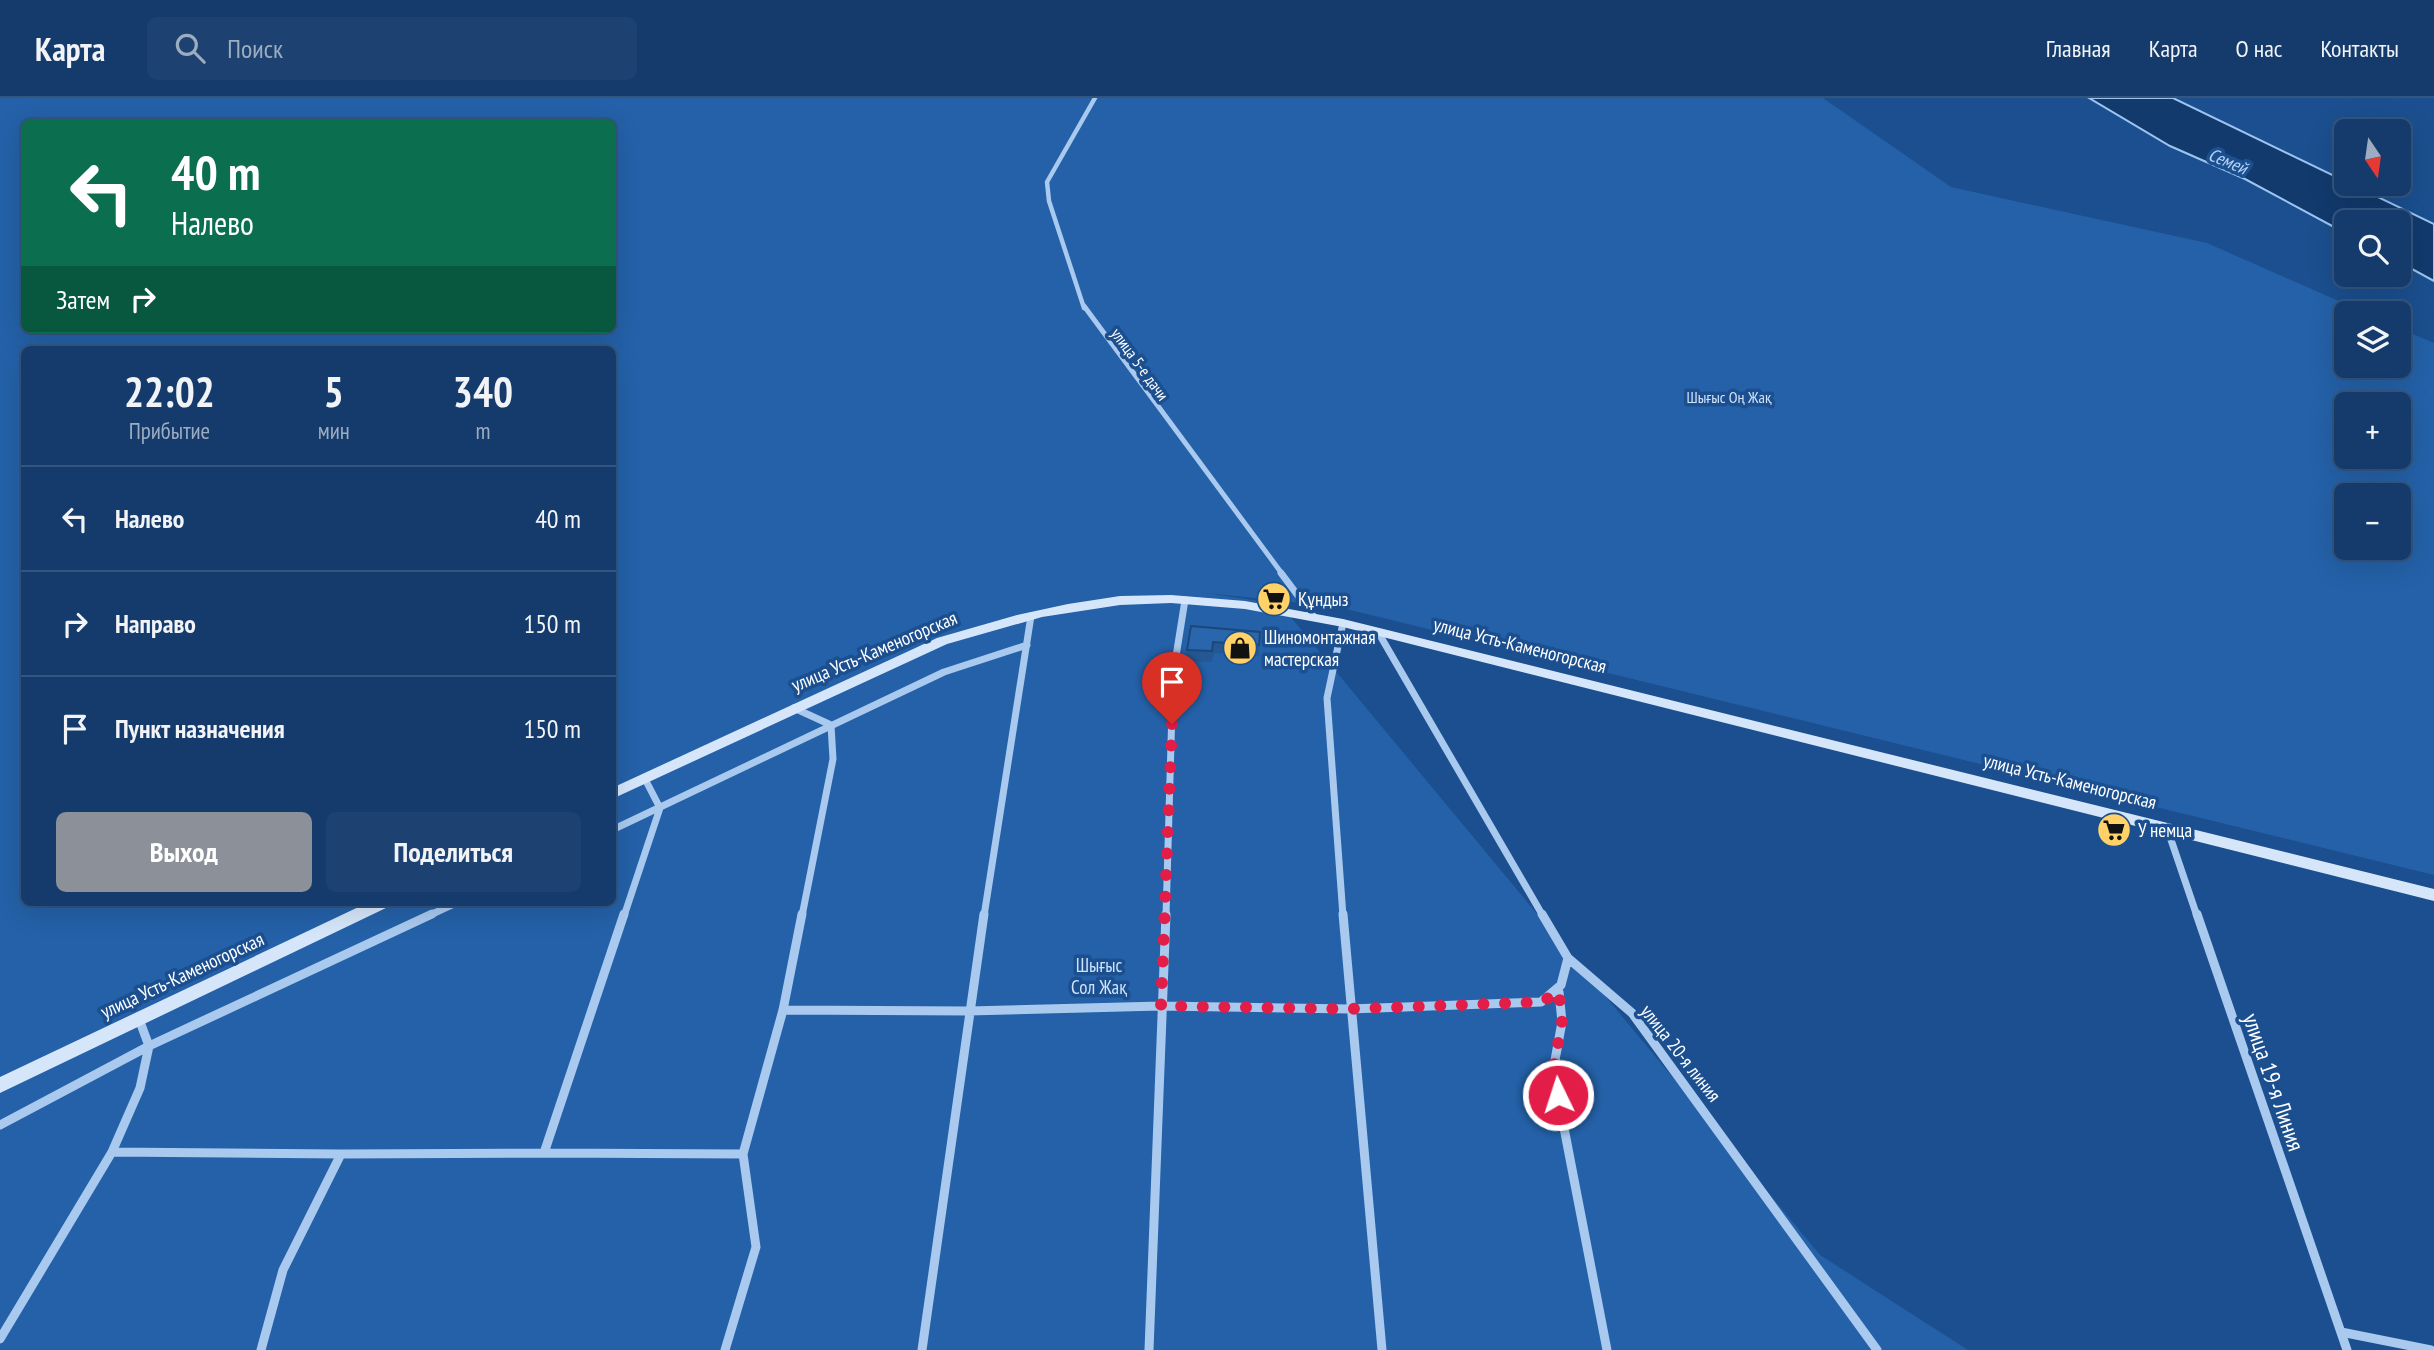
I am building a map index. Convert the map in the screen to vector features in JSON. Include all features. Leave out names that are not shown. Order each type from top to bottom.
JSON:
[{"type":"street","name":"улица 5-е дачи","points":[[1096,98],[1047,182],[1049,201],[1086,310],[1314,617]]},
{"type":"street","name":"улица Усть-Каменогорская","points":[[616,792],[942,641],[1031,617],[1101,603],[1185,600],[1343,623],[2167,827],[2432,898]]},
{"type":"street","points":[[1149,1350],[1170,821],[1173,675],[1185,600]]},
{"type":"street","points":[[922,1350],[969,1011],[1031,617]]},
{"type":"street","points":[[1343,623],[1327,698],[1350,1009],[1382,1350]]},
{"type":"street","name":"улица 20-я линия","points":[[1378,632],[1567,958],[1632,1013],[1877,1350]]},
{"type":"street","points":[[616,828],[944,672],[1027,645]]},
{"type":"street","points":[[793,708],[831,725]]},
{"type":"street","points":[[725,1350],[756,1247],[743,1154],[783,1010],[832,768],[831,725]]},
{"type":"street","points":[[544,1153],[660,808],[645,779]]},
{"type":"street","name":"улица 19-я Линия","points":[[2167,827],[2347,1350]]},
{"type":"street","name":"улица Усть-Каменогорская","points":[[0,1085],[376,906]]},
{"type":"street","points":[[0,1125],[149,1046],[450,906]]},
{"type":"street","points":[[1567,958],[1566,976],[1559,992],[1562,1022],[1553,1071],[1607,1350]]},
{"type":"street","points":[[783,1010],[969,1011],[1161,1006],[1350,1009],[1541,1002],[1559,992]]},
{"type":"street","points":[[0,1339],[112,1152],[141,1088],[149,1046],[139,1018]]},
{"type":"street","points":[[112,1152],[743,1154]]},
{"type":"street","points":[[261,1350],[283,1270],[341,1154]]},
{"type":"street","points":[[2341,1332],[2431,1350]]},
{"type":"green space","points":[[0,98],[1823,98],[1951,187],[2207,243],[2339,301],[2334,301],[2334,378],[2411,378],[2411,333],[2434,343],[2434,875],[1338,607],[1206,593],[1280,604],[1820,1255],[1968,1350],[0,1350]]},
{"type":"water","name":"Семей","points":[[2089,98],[2173,98],[2334,176],[2334,196],[2376,196],[2405,210],[2334,210],[2334,227],[2245,179],[2170,146]]},
{"type":"water","points":[[2411,213],[2434,224],[2434,281],[2411,269]]},
{"type":"building","points":[[1191,626],[1260,632],[1259,645],[1213,642],[1212,651],[1187,650]]},
{"type":"place","name":"Құндыз","points":[[1274,599]]},
{"type":"place","name":"Шиномонтажная мастерская","points":[[1240,648]]},
{"type":"place","name":"У немца","points":[[2114,830]]},
{"type":"route","points":[[1172,724],[1161,1006],[1350,1009],[1541,1002],[1559,992],[1562,1022],[1553,1071],[1558,1095]]},
{"type":"park label","name":"Шығыс Оң Жақ","points":[[1729,397]]},
{"type":"park label","name":"Шығыс Сол Жақ","points":[[1099,976]]}]
